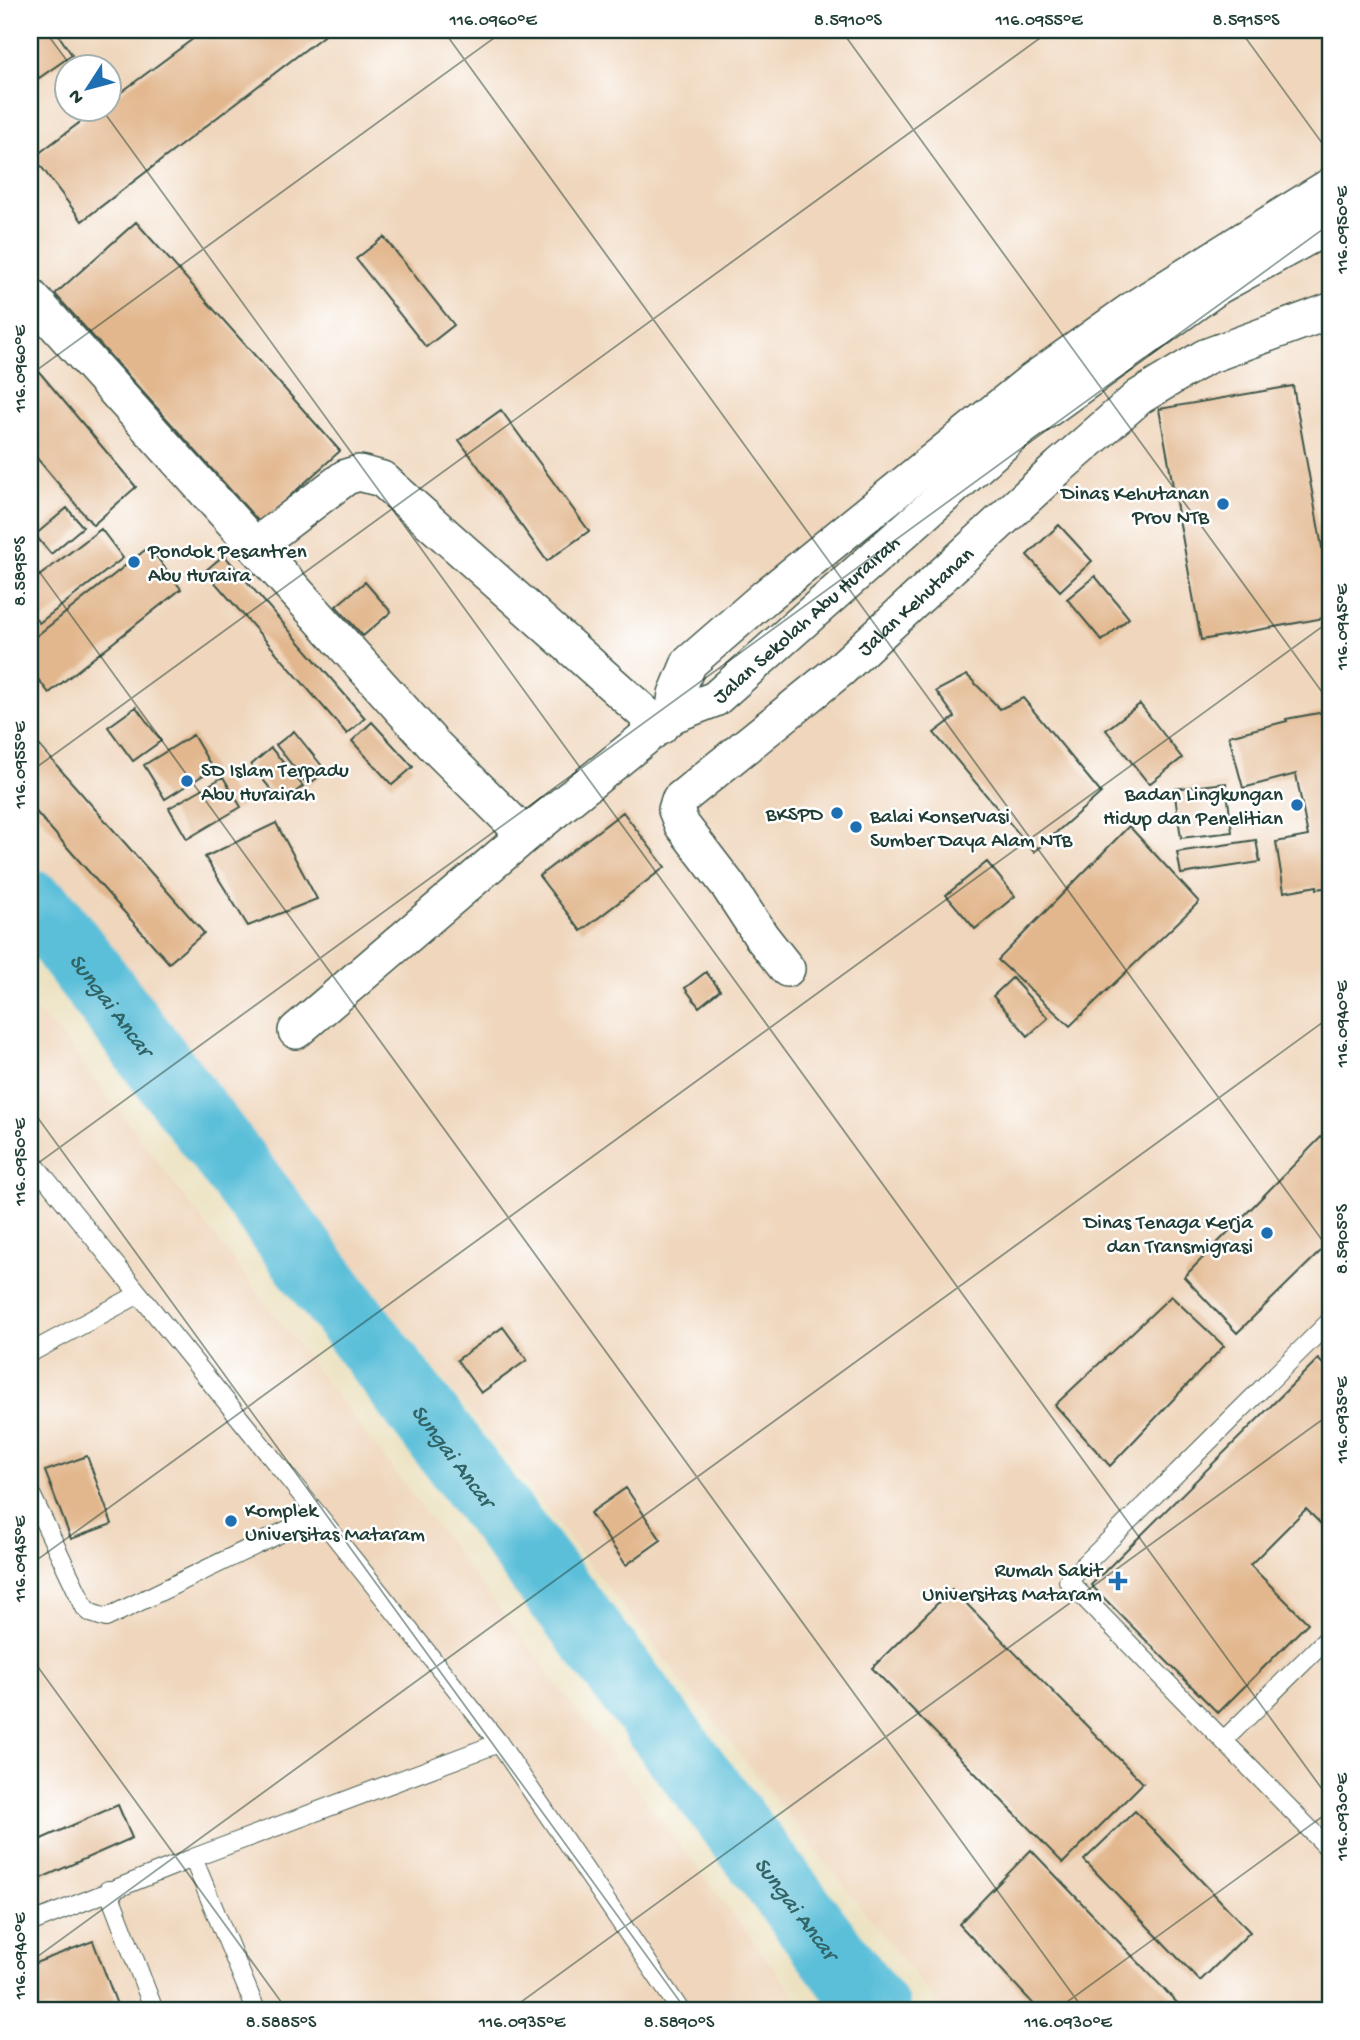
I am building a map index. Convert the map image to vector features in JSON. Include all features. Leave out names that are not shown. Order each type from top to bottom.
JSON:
[{"type":"street","points":[[255,546],[346,477],[359,472],[382,478],[666,721],[689,663],[865,514],[1029,383],[1089,339],[1330,186]]},
{"type":"street","name":"Jalan Sekolah Abu Hurairah","points":[[296,1031],[525,835],[666,721],[715,699],[1016,432],[1217,287],[1330,225]]},
{"type":"street","points":[[30,296],[433,744],[525,835]]},
{"type":"street","name":"Jalan Kehutanan","points":[[787,969],[682,825],[676,810],[679,800],[840,670],[1059,467],[1139,397],[1205,357],[1330,311]]},
{"type":"lane","points":[[30,1159],[499,1743],[680,2010]]},
{"type":"lane","points":[[30,1353],[139,1294]]},
{"type":"lane","points":[[1330,1321],[1068,1581],[1330,1850]]},
{"type":"lane","points":[[30,1492],[85,1608],[91,1614],[106,1618],[318,1515]]},
{"type":"lane","points":[[1224,1740],[1330,1636]]},
{"type":"lane","points":[[30,1923],[108,1890],[499,1743]]},
{"type":"lane","points":[[192,1858],[256,2010]]},
{"type":"lane","points":[[108,1890],[154,2010]]},
{"type":"shaded area","points":[[30,30],[1330,30],[1330,2010],[942,2010],[169,1032],[165,1035],[30,882]]},
{"type":"shaded area","name":"Komplek Universitas Mataram","points":[[30,1005],[58,1031],[806,2010],[30,2010]]},
{"type":"building","points":[[30,30],[55,30],[70,52],[52,52],[52,69],[39,78],[30,64]]},
{"type":"building","points":[[205,30],[331,30],[82,221],[34,157],[80,122],[122,122],[122,92]]},
{"type":"building","points":[[136,222],[340,451],[260,523],[55,294]]},
{"type":"building","points":[[384,237],[454,325],[426,347],[356,259]]},
{"type":"building","points":[[30,361],[136,487],[93,525],[30,450]]},
{"type":"building","points":[[1293,386],[1330,592],[1330,617],[1201,640],[1159,409]]},
{"type":"building","points":[[501,410],[589,531],[547,561],[459,440]]},
{"type":"building","points":[[67,508],[83,527],[51,554],[35,535]]},
{"type":"building","points":[[1059,525],[1092,561],[1060,591],[1027,555]]},
{"type":"building","points":[[101,529],[123,558],[39,623],[30,611],[30,583]]},
{"type":"building","points":[[149,547],[181,589],[49,693],[30,669],[30,641]]},
{"type":"building","points":[[224,555],[365,718],[347,734],[205,571]]},
{"type":"building","points":[[1095,576],[1129,618],[1102,641],[1067,599]]},
{"type":"building","points":[[365,582],[391,612],[363,636],[336,606]]},
{"type":"building","points":[[967,675],[1000,709],[1023,698],[1101,793],[1034,852],[934,733],[955,717],[936,691]]},
{"type":"building","points":[[1140,704],[1182,758],[1149,784],[1106,730]]},
{"type":"building","points":[[136,707],[161,741],[133,761],[108,727]]},
{"type":"building","points":[[1330,711],[1330,887],[1317,889],[1317,886],[1284,892],[1276,842],[1308,836],[1296,774],[1243,788],[1229,736],[1287,721],[1286,719]]},
{"type":"building","points":[[372,722],[413,767],[392,785],[352,741]]},
{"type":"building","points":[[294,731],[326,771],[308,785],[276,745]]},
{"type":"building","points":[[30,735],[204,933],[169,963],[30,805]]},
{"type":"building","points":[[193,735],[213,769],[165,799],[144,765]]},
{"type":"building","points":[[271,748],[303,786],[282,803],[251,765]]},
{"type":"building","points":[[223,777],[241,807],[187,839],[169,808]]},
{"type":"building","points":[[1226,783],[1232,832],[1181,838],[1174,789]]},
{"type":"building","points":[[623,812],[665,867],[581,931],[539,876]]},
{"type":"building","points":[[276,823],[317,899],[248,926],[205,857]]},
{"type":"building","points":[[1129,826],[1199,902],[1070,1026],[998,960]]},
{"type":"building","points":[[1256,840],[1260,862],[1181,874],[1177,852]]},
{"type":"building","points":[[987,862],[1015,896],[975,929],[946,895]]},
{"type":"building","points":[[706,972],[720,990],[699,1007],[685,988]]},
{"type":"building","points":[[1012,978],[1048,1018],[1028,1036],[993,996]]},
{"type":"building","points":[[1330,1012],[1330,1051],[1329,1052],[1322,1013]]},
{"type":"building","points":[[1326,1132],[1330,1137],[1330,1242],[1237,1333],[1184,1277]]},
{"type":"building","points":[[1171,1296],[1224,1346],[1110,1466],[1055,1405]]},
{"type":"building","points":[[503,1327],[527,1360],[481,1393],[457,1360]]},
{"type":"building","points":[[1318,1359],[1330,1371],[1330,1533],[1306,1509],[1250,1565],[1308,1623],[1218,1713],[1091,1585]]},
{"type":"building","points":[[87,1456],[112,1524],[71,1539],[45,1471]]},
{"type":"building","points":[[626,1488],[661,1540],[626,1565],[590,1513]]},
{"type":"building","points":[[952,1589],[1143,1783],[1063,1863],[872,1668]]},
{"type":"building","points":[[118,1805],[132,1838],[30,1883],[30,1844]]},
{"type":"building","points":[[1135,1811],[1250,1932],[1200,1981],[1084,1860]]},
{"type":"building","points":[[1031,1850],[1184,2010],[1039,2010],[959,1924]]},
{"type":"building","points":[[93,1941],[119,2010],[30,2010],[30,1965]]},
{"type":"waterway","name":"Sungai Ancar","points":[[30,904],[44,914],[875,2010]]},
{"type":"place","name":"Dinas Kehutanan Prov NTB","points":[[1223,504]]},
{"type":"place","name":"Pondok Pesantren Abu Huraira","points":[[134,562]]},
{"type":"place","name":"SD Islam Terpadu Abu Hurairah","points":[[187,781]]},
{"type":"place","name":"Badan Lingkungan Hidup dan Penelitian","points":[[1297,805]]},
{"type":"place","name":"BKSPD","points":[[837,813]]},
{"type":"place","name":"Balai Konservasi Sumber Daya Alam NTB","points":[[856,827]]},
{"type":"place","name":"Dinas Tenaga Kerja dan Transmigrasi","points":[[1267,1233]]},
{"type":"place","name":"Komplek Universitas Mataram","points":[[231,1521]]},
{"type":"place","name":"Rumah Sakit Universitas Mataram","points":[[1118,1581]]}]
